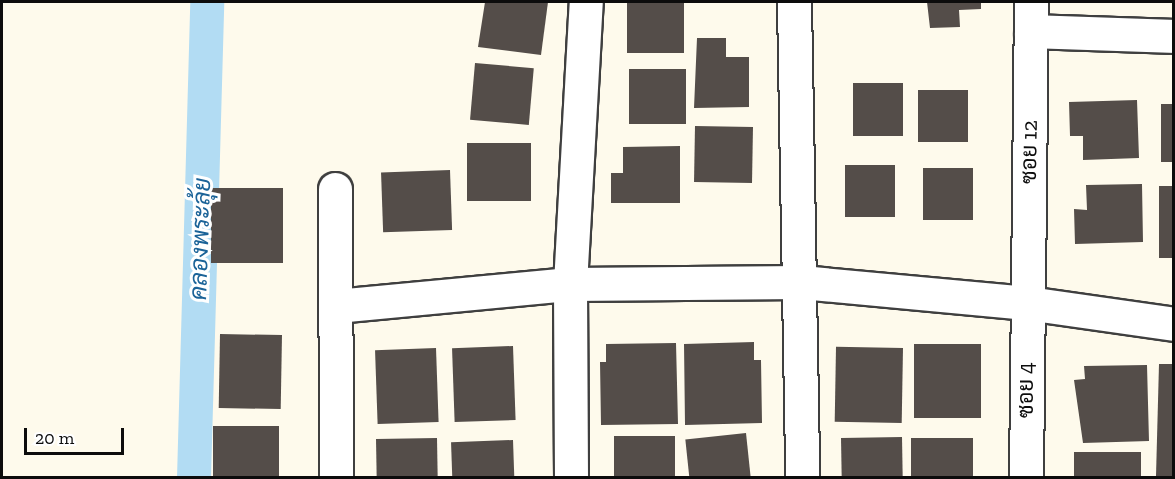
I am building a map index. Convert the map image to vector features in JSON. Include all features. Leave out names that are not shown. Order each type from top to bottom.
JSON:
[{"type":"street","points":[[571,477],[570,284],[586,2]]},
{"type":"street","points":[[794,2],[801,282],[802,477]]},
{"type":"street","points":[[1031,16],[1173,36]]},
{"type":"street","name":"ซอย 12","points":[[1027,303],[1031,16]]},
{"type":"street","points":[[335,189],[336,477]]},
{"type":"street","points":[[336,306],[570,284],[801,282],[1027,303],[1173,324]]},
{"type":"street","name":"ซอย 4","points":[[1026,477],[1027,303]]},
{"type":"building","points":[[485,2],[548,2],[541,55],[478,47]]},
{"type":"building","points":[[627,2],[684,2],[684,53],[627,53]]},
{"type":"building","points":[[927,2],[981,2],[981,9],[959,10],[960,27],[930,28]]},
{"type":"building","points":[[697,38],[726,38],[726,57],[749,57],[749,107],[694,108]]},
{"type":"building","points":[[475,63],[534,68],[529,125],[470,120]]},
{"type":"building","points":[[629,69],[686,69],[686,124],[629,124]]},
{"type":"building","points":[[853,83],[903,83],[903,136],[853,136]]},
{"type":"building","points":[[918,90],[968,90],[968,142],[918,142]]},
{"type":"building","points":[[1137,100],[1139,158],[1083,160],[1083,136],[1070,136],[1069,102]]},
{"type":"building","points":[[1161,104],[1174,104],[1174,162],[1161,162]]},
{"type":"building","points":[[695,126],[753,127],[752,183],[694,182]]},
{"type":"building","points":[[467,143],[531,143],[531,201],[467,201]]},
{"type":"building","points":[[680,146],[680,203],[611,203],[611,173],[623,173],[623,147]]},
{"type":"building","points":[[845,165],[895,165],[895,217],[845,217]]},
{"type":"building","points":[[923,168],[973,168],[973,220],[923,220]]},
{"type":"building","points":[[450,170],[452,230],[383,232],[381,172]]},
{"type":"building","points":[[1142,184],[1143,242],[1075,244],[1074,209],[1087,210],[1086,185]]},
{"type":"building","points":[[1159,186],[1174,186],[1174,258],[1159,258]]},
{"type":"building","points":[[211,188],[283,188],[283,263],[211,263]]},
{"type":"building","points":[[220,334],[282,335],[281,409],[219,408]]},
{"type":"building","points":[[754,342],[754,360],[761,360],[762,423],[685,425],[684,344]]},
{"type":"building","points":[[676,343],[678,424],[601,425],[600,362],[606,362],[606,344]]},
{"type":"building","points":[[914,344],[981,344],[981,418],[914,418]]},
{"type":"building","points":[[513,346],[516,420],[455,422],[452,348]]},
{"type":"building","points":[[836,347],[903,348],[902,423],[835,422]]},
{"type":"building","points":[[436,348],[439,422],[378,424],[375,350]]},
{"type":"building","points":[[1159,364],[1174,364],[1174,476],[1156,476]]},
{"type":"building","points":[[1147,365],[1149,441],[1083,443],[1074,380],[1085,379],[1084,366]]},
{"type":"building","points":[[213,426],[279,426],[279,478],[213,478]]},
{"type":"building","points":[[746,433],[751,478],[689,478],[685,439]]},
{"type":"building","points":[[614,436],[675,436],[675,478],[614,478]]},
{"type":"building","points":[[902,437],[903,478],[842,478],[841,438]]},
{"type":"building","points":[[437,438],[438,478],[377,478],[376,439]]},
{"type":"building","points":[[911,438],[973,438],[973,478],[911,478]]},
{"type":"building","points":[[513,440],[514,478],[452,478],[451,442]]},
{"type":"building","points":[[1074,452],[1141,452],[1141,478],[1074,478]]},
{"type":"waterway","name":"คลองพระลุ้ย","points":[[194,478],[207,2]]}]
